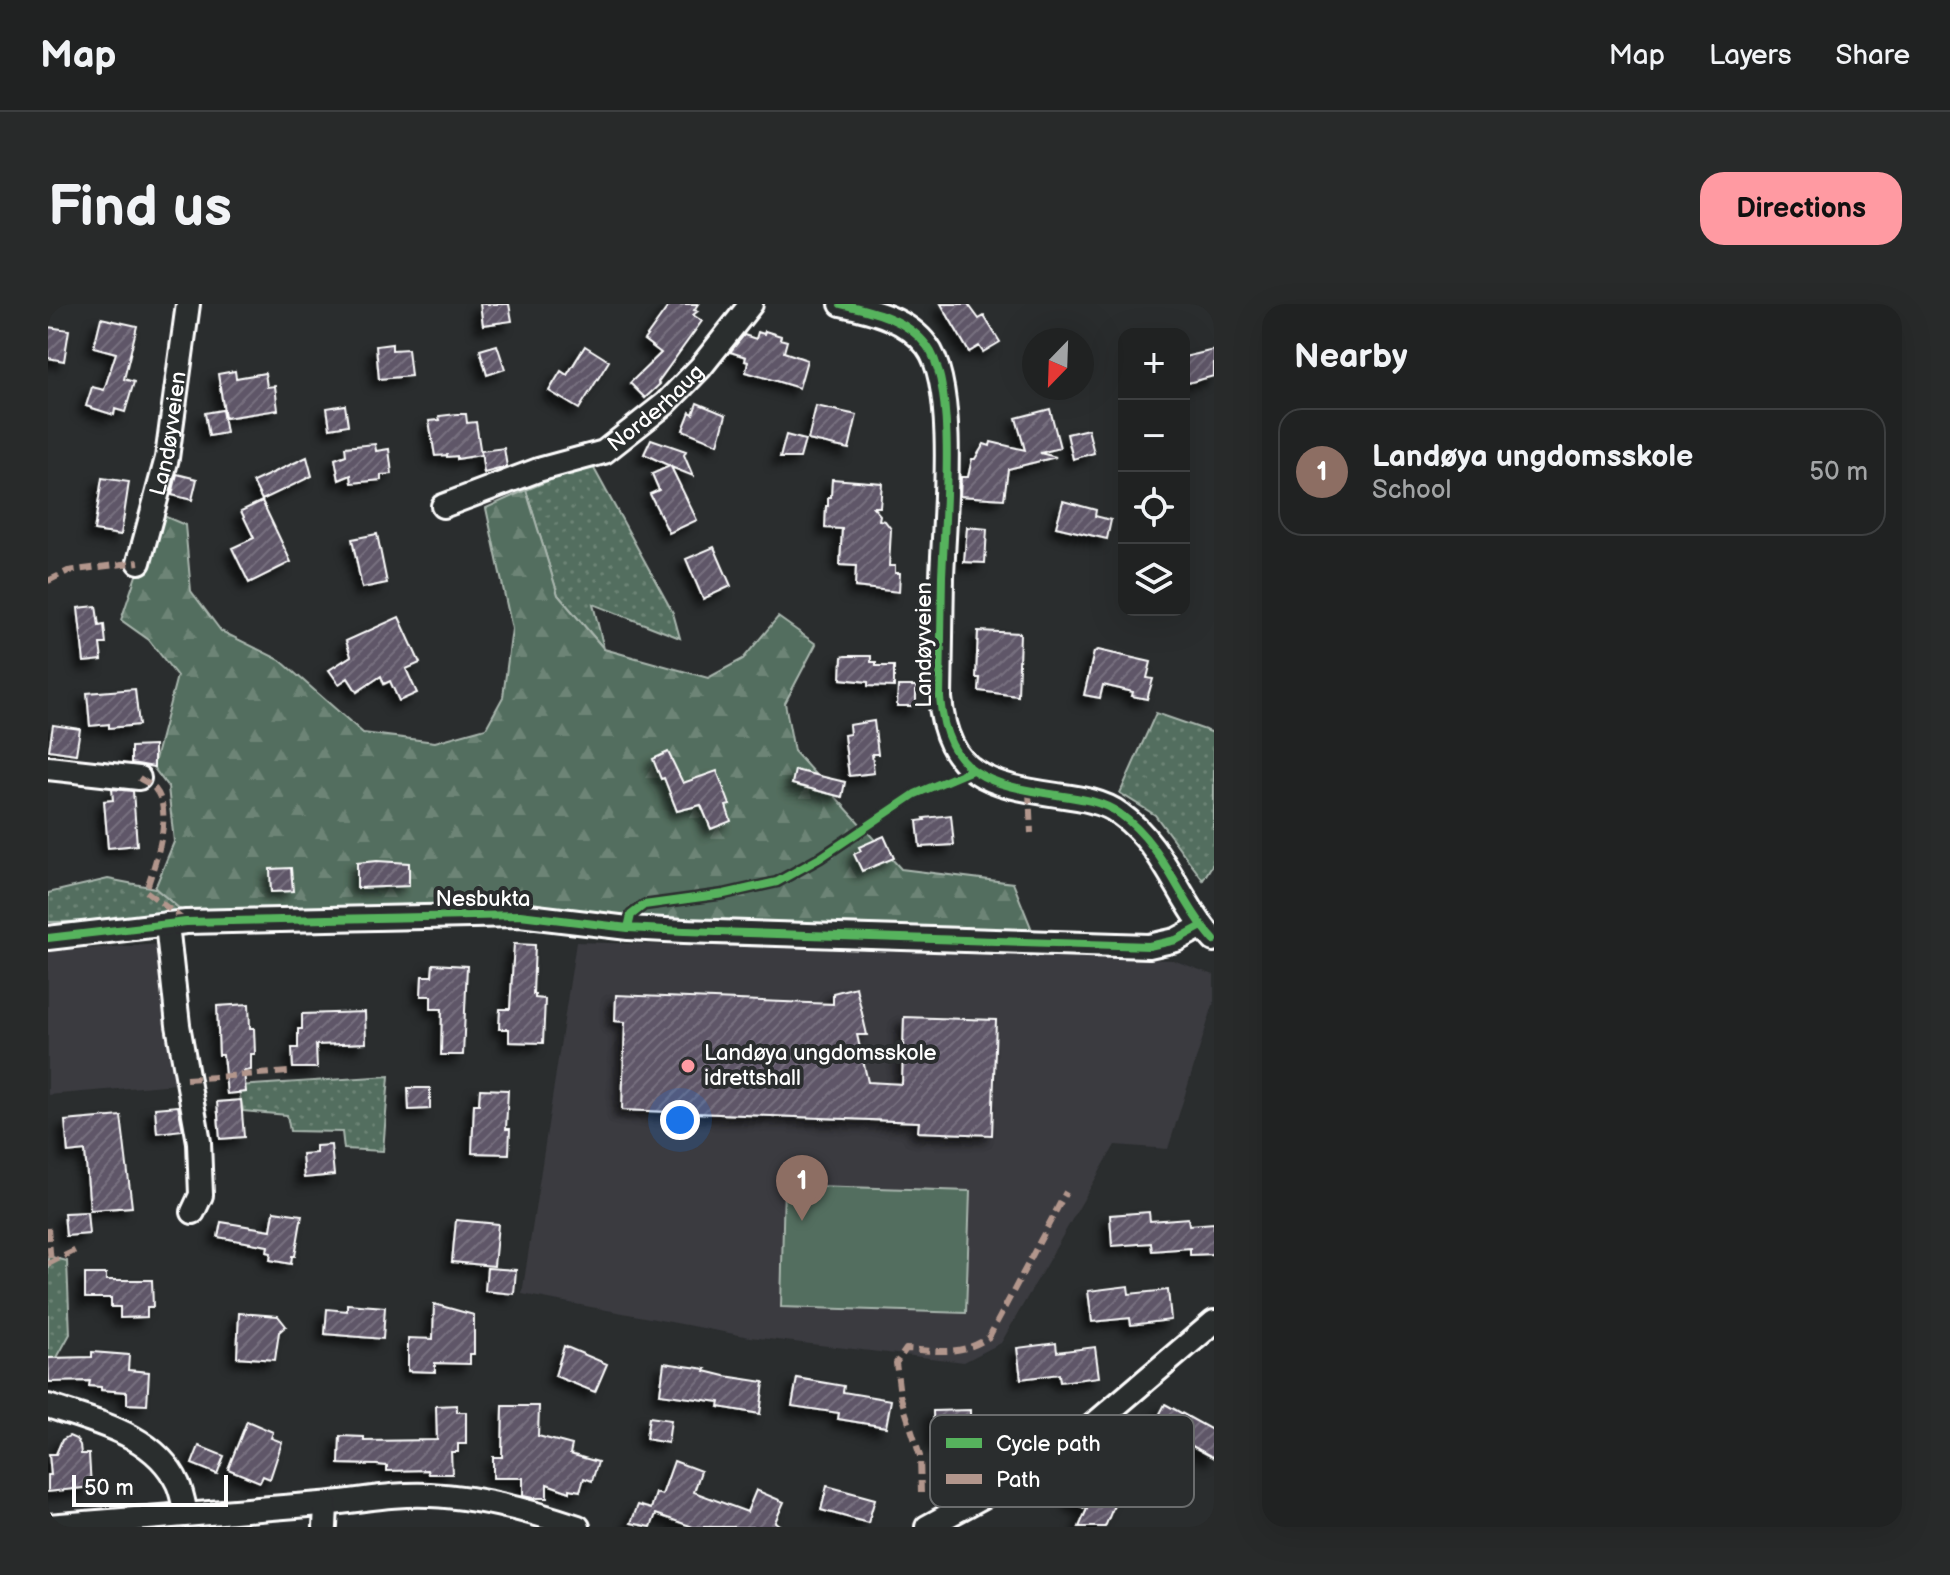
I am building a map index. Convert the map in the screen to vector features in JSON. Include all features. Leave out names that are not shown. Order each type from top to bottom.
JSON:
[{"type":"street","name":"Landøyveien","points":[[139,562],[167,458],[188,304]]},
{"type":"street","name":"Norderhaug","points":[[443,506],[538,470],[604,452],[665,404],[700,368],[751,304]]},
{"type":"street","name":"Landøyveien","points":[[841,304],[896,320],[913,330],[929,348],[939,371],[946,457],[940,698],[942,722],[949,743],[972,770],[998,783],[1078,798],[1119,813],[1154,845],[1208,933]]},
{"type":"street","points":[[48,768],[139,778]]},
{"type":"street","name":"Nesbukta","points":[[48,938],[167,924],[520,915],[628,928],[684,931],[1149,946],[1208,933]]},
{"type":"street","points":[[167,924],[178,1025],[199,1142],[201,1195],[193,1212]]},
{"type":"street","points":[[1105,1415],[1214,1322]]},
{"type":"street","points":[[48,1406],[118,1430],[146,1445],[166,1466],[178,1485],[186,1514]]},
{"type":"street","points":[[48,1526],[326,1504],[389,1495],[432,1495],[486,1502],[578,1527]]},
{"type":"street","points":[[325,1527],[326,1504]]},
{"type":"street","points":[[927,1527],[964,1507]]},
{"type":"shaded area","points":[[576,942],[1173,960],[1214,975],[1214,1002],[1168,1149],[1115,1145],[1001,1343],[964,1362],[750,1337],[522,1294]]},
{"type":"shaded area","points":[[162,944],[176,1084],[48,1095],[48,951]]},
{"type":"green space","points":[[591,463],[673,613],[680,638],[593,604],[604,649],[558,595],[526,490]]},
{"type":"green space","points":[[526,490],[558,595],[604,649],[708,678],[743,659],[778,617],[816,644],[785,703],[794,751],[901,869],[1013,883],[1032,930],[411,912],[193,920],[155,888],[174,842],[168,787],[153,767],[177,676],[149,640],[121,620],[157,513],[185,525],[191,591],[221,631],[280,660],[363,733],[435,742],[486,728],[503,697],[512,629],[486,508]]},
{"type":"green space","points":[[1156,713],[1214,733],[1214,862],[1203,880],[1155,815],[1120,793]]},
{"type":"green space","points":[[108,879],[155,888],[193,920],[48,922],[48,893]]},
{"type":"green space","points":[[389,1076],[383,1151],[344,1149],[342,1132],[290,1131],[287,1115],[243,1111],[238,1086]]},
{"type":"green space","points":[[784,1185],[970,1191],[966,1313],[781,1307]]},
{"type":"green space","points":[[48,1256],[67,1261],[70,1334],[48,1374]]},
{"type":"building","points":[[480,304],[509,304],[512,321],[483,325]]},
{"type":"building","points":[[670,304],[698,304],[694,310],[698,311],[693,315],[702,321],[658,382],[660,384],[645,398],[630,383],[661,353],[644,340]]},
{"type":"building","points":[[941,304],[968,304],[979,319],[984,316],[1000,342],[983,352],[979,346],[969,352]]},
{"type":"building","points":[[101,318],[137,326],[124,379],[134,382],[125,412],[115,409],[114,415],[86,406],[92,387],[104,390],[116,353],[94,347]]},
{"type":"building","points":[[48,327],[69,330],[64,361],[48,358]]},
{"type":"building","points":[[765,331],[787,341],[784,352],[807,360],[799,388],[746,372],[746,357],[730,352],[744,335],[756,339],[758,332],[764,334]]},
{"type":"building","points":[[392,344],[392,350],[408,349],[411,376],[379,379],[376,346]]},
{"type":"building","points":[[497,345],[505,369],[487,375],[480,350]]},
{"type":"building","points":[[585,346],[609,361],[579,409],[549,391],[561,371],[567,375]]},
{"type":"building","points":[[1214,350],[1214,376],[1190,382],[1190,356]]},
{"type":"building","points":[[235,371],[236,378],[265,373],[267,387],[275,386],[278,410],[225,418],[218,374]]},
{"type":"building","points":[[697,403],[726,415],[718,444],[683,430]]},
{"type":"building","points":[[345,405],[348,425],[330,428],[327,408]]},
{"type":"building","points":[[816,406],[857,415],[849,449],[808,440]]},
{"type":"building","points":[[1050,409],[1060,448],[1040,453],[1056,457],[1008,469],[1004,499],[960,496],[961,477],[968,477],[972,459],[984,444],[990,446],[991,442],[1025,450],[1016,418]]},
{"type":"building","points":[[222,410],[226,433],[209,436],[205,413]]},
{"type":"building","points":[[466,414],[467,423],[476,422],[481,455],[457,459],[457,456],[435,456],[429,421],[440,420],[439,416]]},
{"type":"building","points":[[1088,429],[1094,453],[1073,459],[1067,434]]},
{"type":"building","points":[[786,435],[805,440],[800,458],[780,458]]},
{"type":"building","points":[[651,439],[686,451],[684,455],[693,476],[671,467],[697,520],[669,533],[650,494],[659,490],[652,474],[670,466],[644,454]]},
{"type":"building","points":[[375,444],[376,451],[389,449],[392,474],[381,475],[381,480],[352,483],[351,475],[339,480],[335,459],[346,455],[345,447]]},
{"type":"building","points":[[504,448],[507,467],[484,473],[481,451]]},
{"type":"building","points":[[307,457],[312,476],[262,500],[253,482]]},
{"type":"building","points":[[177,474],[197,479],[192,500],[172,495]]},
{"type":"building","points":[[102,478],[129,482],[121,535],[94,531]]},
{"type":"building","points":[[832,479],[882,483],[880,507],[873,507],[880,515],[879,520],[885,521],[891,529],[889,566],[895,566],[895,573],[900,573],[899,592],[855,587],[856,566],[840,565],[842,529],[825,528]]},
{"type":"building","points":[[262,501],[291,562],[249,583],[232,548],[254,538],[241,511]]},
{"type":"building","points":[[1063,501],[1096,510],[1095,516],[1111,520],[1107,539],[1056,527]]},
{"type":"building","points":[[967,527],[987,529],[985,563],[964,562]]},
{"type":"building","points":[[377,534],[387,583],[362,588],[352,539]]},
{"type":"building","points":[[714,547],[731,586],[703,599],[686,559]]},
{"type":"building","points":[[96,606],[99,626],[104,625],[106,644],[100,644],[102,660],[84,662],[78,608]]},
{"type":"building","points":[[399,617],[420,663],[406,669],[417,693],[399,701],[390,681],[384,684],[381,676],[357,692],[348,678],[339,684],[329,670],[351,656],[346,641]]},
{"type":"building","points":[[978,631],[1020,633],[1018,696],[979,691],[980,678],[976,678]]},
{"type":"building","points":[[1098,650],[1151,662],[1147,678],[1153,679],[1147,699],[1132,696],[1133,692],[1103,685],[1100,698],[1084,695],[1094,652]]},
{"type":"building","points":[[871,656],[871,662],[876,662],[876,666],[894,666],[894,687],[868,686],[868,682],[841,679],[842,657]]},
{"type":"building","points":[[898,686],[916,686],[916,706],[897,706]]},
{"type":"building","points":[[135,689],[139,725],[90,726],[87,693]]},
{"type":"building","points":[[874,721],[878,754],[872,754],[874,773],[849,776],[844,735],[850,734],[849,725]]},
{"type":"building","points":[[53,725],[80,729],[76,754],[49,750]]},
{"type":"building","points":[[154,746],[154,767],[131,763],[131,747]]},
{"type":"building","points":[[668,752],[683,783],[717,771],[730,805],[726,806],[731,821],[711,829],[701,805],[677,811],[653,759]]},
{"type":"building","points":[[795,770],[845,782],[842,797],[792,784]]},
{"type":"building","points":[[112,789],[133,791],[137,845],[108,848],[104,801],[113,800]]},
{"type":"building","points":[[951,815],[954,845],[920,847],[917,821]]},
{"type":"building","points":[[884,836],[894,858],[862,871],[854,854],[861,851],[859,847]]},
{"type":"building","points":[[357,863],[409,863],[409,886],[357,888]]},
{"type":"building","points":[[291,868],[293,891],[271,892],[270,869]]},
{"type":"building","points":[[514,944],[535,945],[533,994],[535,998],[545,999],[543,1043],[509,1042],[509,1029],[499,1029],[500,1009],[510,1009]]},
{"type":"building","points":[[433,964],[467,966],[463,1055],[441,1055],[442,1009],[431,1009],[431,996],[421,996],[422,976],[432,976]]},
{"type":"building","points":[[856,987],[867,1035],[857,1035],[868,1082],[902,1084],[904,1017],[996,1020],[992,1135],[918,1132],[919,1122],[622,1110],[625,1022],[615,1021],[616,995],[833,1004],[833,993]]},
{"type":"building","points":[[249,1004],[255,1054],[251,1054],[251,1070],[244,1071],[246,1092],[227,1094],[223,1055],[219,1055],[217,1006]]},
{"type":"building","points":[[365,1012],[366,1043],[316,1045],[317,1068],[293,1068],[292,1048],[298,1048],[302,1014]]},
{"type":"building","points":[[408,1088],[430,1088],[430,1109],[409,1110]]},
{"type":"building","points":[[480,1089],[508,1090],[506,1129],[510,1129],[509,1154],[472,1153],[474,1104],[479,1104]]},
{"type":"building","points":[[241,1100],[244,1137],[220,1139],[217,1102]]},
{"type":"building","points":[[178,1106],[183,1130],[157,1133],[155,1108]]},
{"type":"building","points":[[121,1116],[132,1207],[90,1210],[85,1151],[68,1153],[65,1121]]},
{"type":"building","points":[[331,1145],[334,1175],[304,1178],[302,1154],[316,1153],[316,1146]]},
{"type":"building","points":[[274,1211],[302,1215],[291,1264],[270,1260],[268,1246],[218,1237],[221,1222],[271,1230]]},
{"type":"building","points":[[87,1212],[89,1234],[66,1236],[64,1213]]},
{"type":"building","points":[[1149,1212],[1150,1221],[1188,1218],[1189,1225],[1214,1223],[1214,1254],[1190,1255],[1190,1248],[1152,1251],[1151,1243],[1112,1246],[1110,1215]]},
{"type":"building","points":[[456,1220],[498,1224],[494,1266],[452,1262]]},
{"type":"building","points":[[487,1268],[516,1270],[514,1294],[485,1291]]},
{"type":"building","points":[[85,1274],[106,1274],[106,1280],[152,1280],[153,1307],[147,1307],[147,1317],[120,1318],[120,1307],[111,1307],[111,1298],[85,1298]]},
{"type":"building","points":[[1128,1286],[1129,1294],[1168,1290],[1171,1320],[1131,1325],[1130,1318],[1092,1322],[1088,1291]]},
{"type":"building","points":[[347,1304],[385,1307],[383,1339],[325,1334],[327,1309],[347,1311]]},
{"type":"building","points":[[434,1304],[474,1315],[474,1354],[470,1354],[470,1364],[435,1363],[435,1372],[408,1371],[408,1338],[433,1339]]},
{"type":"building","points":[[239,1313],[278,1316],[286,1326],[279,1332],[275,1360],[237,1357]]},
{"type":"building","points":[[1056,1343],[1057,1352],[1095,1347],[1099,1377],[1060,1382],[1059,1374],[1021,1379],[1017,1348]]},
{"type":"building","points":[[564,1346],[607,1364],[595,1392],[555,1376]]},
{"type":"building","points":[[92,1352],[129,1355],[128,1370],[149,1372],[147,1405],[127,1404],[127,1392],[101,1390],[101,1387],[89,1386],[90,1381],[49,1382],[48,1358],[92,1357]]},
{"type":"building","points":[[664,1363],[764,1382],[760,1414],[719,1407],[720,1402],[660,1394]]},
{"type":"building","points":[[797,1378],[844,1386],[843,1392],[891,1400],[886,1427],[838,1419],[839,1413],[792,1406]]},
{"type":"building","points":[[1165,1404],[1185,1415],[1159,1415]]},
{"type":"building","points":[[457,1405],[457,1412],[466,1412],[466,1444],[458,1444],[458,1452],[451,1452],[452,1474],[429,1474],[428,1470],[387,1471],[387,1466],[339,1464],[340,1436],[364,1437],[364,1441],[437,1440],[436,1406]]},
{"type":"building","points":[[503,1406],[539,1406],[538,1436],[572,1445],[570,1454],[598,1462],[592,1481],[584,1478],[580,1491],[570,1489],[570,1492],[547,1484],[547,1498],[533,1498],[523,1496],[523,1478],[493,1478],[493,1457],[502,1457]]},
{"type":"building","points":[[970,1410],[970,1415],[933,1415],[933,1411]]},
{"type":"building","points":[[649,1417],[671,1420],[668,1443],[646,1439]]},
{"type":"building","points":[[1194,1420],[1214,1431],[1214,1458],[1194,1447]]},
{"type":"building","points":[[247,1421],[273,1432],[271,1438],[282,1442],[270,1479],[263,1476],[260,1482],[228,1469]]},
{"type":"building","points":[[69,1436],[80,1445],[81,1454],[89,1454],[91,1487],[48,1492],[48,1475],[51,1475],[49,1454],[56,1454],[62,1440]]},
{"type":"building","points":[[199,1446],[224,1456],[217,1474],[192,1464]]},
{"type":"building","points":[[674,1461],[701,1471],[694,1492],[747,1512],[756,1490],[784,1502],[775,1522],[782,1527],[693,1527],[656,1514],[651,1527],[631,1523],[638,1505],[651,1509],[656,1493],[662,1495]]},
{"type":"building","points":[[827,1486],[875,1499],[868,1523],[821,1510]]},
{"type":"building","points":[[1082,1507],[1113,1507],[1105,1527],[1079,1527],[1087,1509]]},
{"type":"marked path","points":[[48,581],[68,571],[139,562]]},
{"type":"marked path","points":[[139,778],[155,789],[163,811],[158,854],[146,891],[186,922]]},
{"type":"marked path","points":[[1029,791],[1031,833]]},
{"type":"marked path","points":[[186,1079],[289,1072]]},
{"type":"marked path","points":[[921,1493],[920,1456],[900,1395],[896,1363],[906,1349],[959,1350],[989,1337],[1066,1192]]},
{"type":"marked path","points":[[48,1228],[51,1263]]},
{"type":"marked path","points":[[48,1264],[78,1249]]},
{"type":"cycle path","points":[[841,304],[877,313],[910,329],[927,346],[937,365],[943,391],[947,456],[940,698],[944,724],[952,744],[962,760],[992,780],[1090,801],[1120,814],[1149,842],[1214,940]]},
{"type":"cycle path","points":[[628,928],[631,915],[644,905],[724,894],[777,882],[820,858],[915,794],[972,770]]},
{"type":"cycle path","points":[[48,938],[186,922],[520,915],[628,928],[684,931],[1149,946],[1176,940],[1202,926]]},
{"type":"place","name":"Landøya ungdomsskole idrettshall","points":[[688,1066]]},
{"type":"place","name":"Landøya ungdomsskole","points":[[802,1221]]}]
